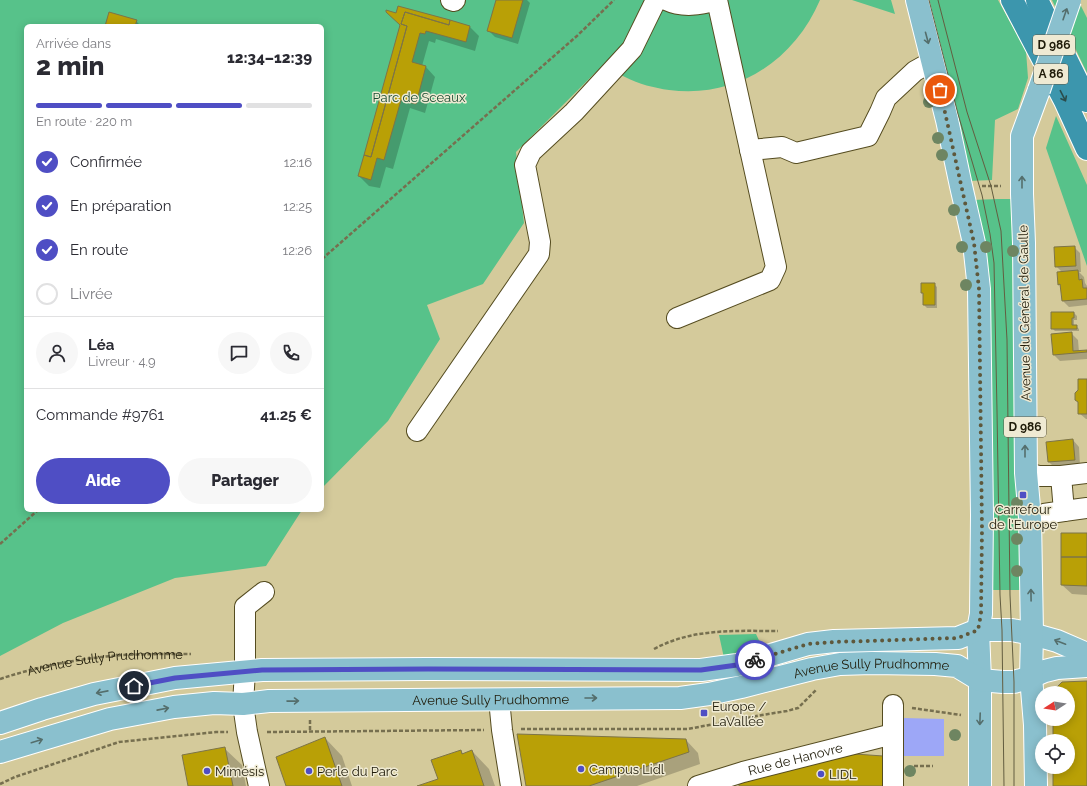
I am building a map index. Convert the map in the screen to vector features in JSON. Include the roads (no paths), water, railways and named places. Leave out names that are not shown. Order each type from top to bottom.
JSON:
[{"type":"highway","name":"A 86","points":[[1012,0],[1065,101],[1087,149]]},
{"type":"highway","name":"A 86","points":[[1037,0],[1087,101]]},
{"type":"main road","points":[[917,0],[947,120],[974,243],[979,289],[982,523],[981,614],[978,630],[980,680],[980,786]]},
{"type":"main road","name":"Avenue du Général de Gaulle","points":[[1032,634],[1030,518],[1026,473],[1022,136],[1070,0]]},
{"type":"main road","points":[[978,630],[1012,630],[1032,634],[1057,640],[1087,654]]},
{"type":"main road","name":"Avenue Sully Prudhomme","points":[[0,723],[94,694],[175,678],[245,671],[420,669],[701,670],[737,665],[808,644],[958,638],[978,630]]},
{"type":"main road","points":[[1032,634],[1031,677],[1035,725],[1036,786]]},
{"type":"main road","name":"Avenue Sully Prudhomme","points":[[0,752],[110,719],[174,707],[214,703],[243,704],[269,701],[680,698],[709,694],[840,664],[872,663],[957,666],[980,680]]},
{"type":"main road","points":[[980,680],[1014,682],[1057,668],[1087,666]]},
{"type":"street","points":[[451,0],[455,0]]},
{"type":"street","points":[[417,431],[539,254],[540,242],[526,165],[530,152],[574,112],[632,49],[665,1],[687,6],[702,5],[717,0],[776,267],[770,280],[677,318]]},
{"type":"street","points":[[750,150],[782,147],[796,154],[868,136],[886,98],[915,72],[933,61]]},
{"type":"street","points":[[1026,473],[1039,476],[1061,476],[1087,473]]},
{"type":"street","points":[[1061,476],[1064,511]]},
{"type":"street","points":[[1030,518],[1044,514],[1087,508]]},
{"type":"street","points":[[259,786],[247,732],[243,704],[245,671],[245,607],[264,592]]},
{"type":"street","points":[[499,699],[511,786]]},
{"type":"street","points":[[893,705],[893,786]]},
{"type":"street","name":"Rue de Hanovre","points":[[698,786],[743,772],[893,734]]},
{"type":"water","points":[[904,718],[944,719],[944,756],[904,756]]},
{"type":"tram line","points":[[929,0],[958,114],[982,195],[994,263],[1004,786]]},
{"type":"tram line","points":[[938,0],[967,112],[991,186],[1001,231],[1007,340],[1010,595],[1014,682],[1014,786]]},
{"type":"place","name":"Carrefour de l'Europe","points":[[1023,495]]},
{"type":"place","name":"Europe / LaVallée","points":[[704,713]]},
{"type":"place","name":"Campus Lidl","points":[[581,769]]},
{"type":"place","name":"Mimésis","points":[[207,771]]},
{"type":"place","name":"Perle du Parc","points":[[309,771]]},
{"type":"place","name":"LIDL","points":[[821,774]]},
{"type":"park label","name":"Parc de Sceaux","points":[[419,97]]}]
